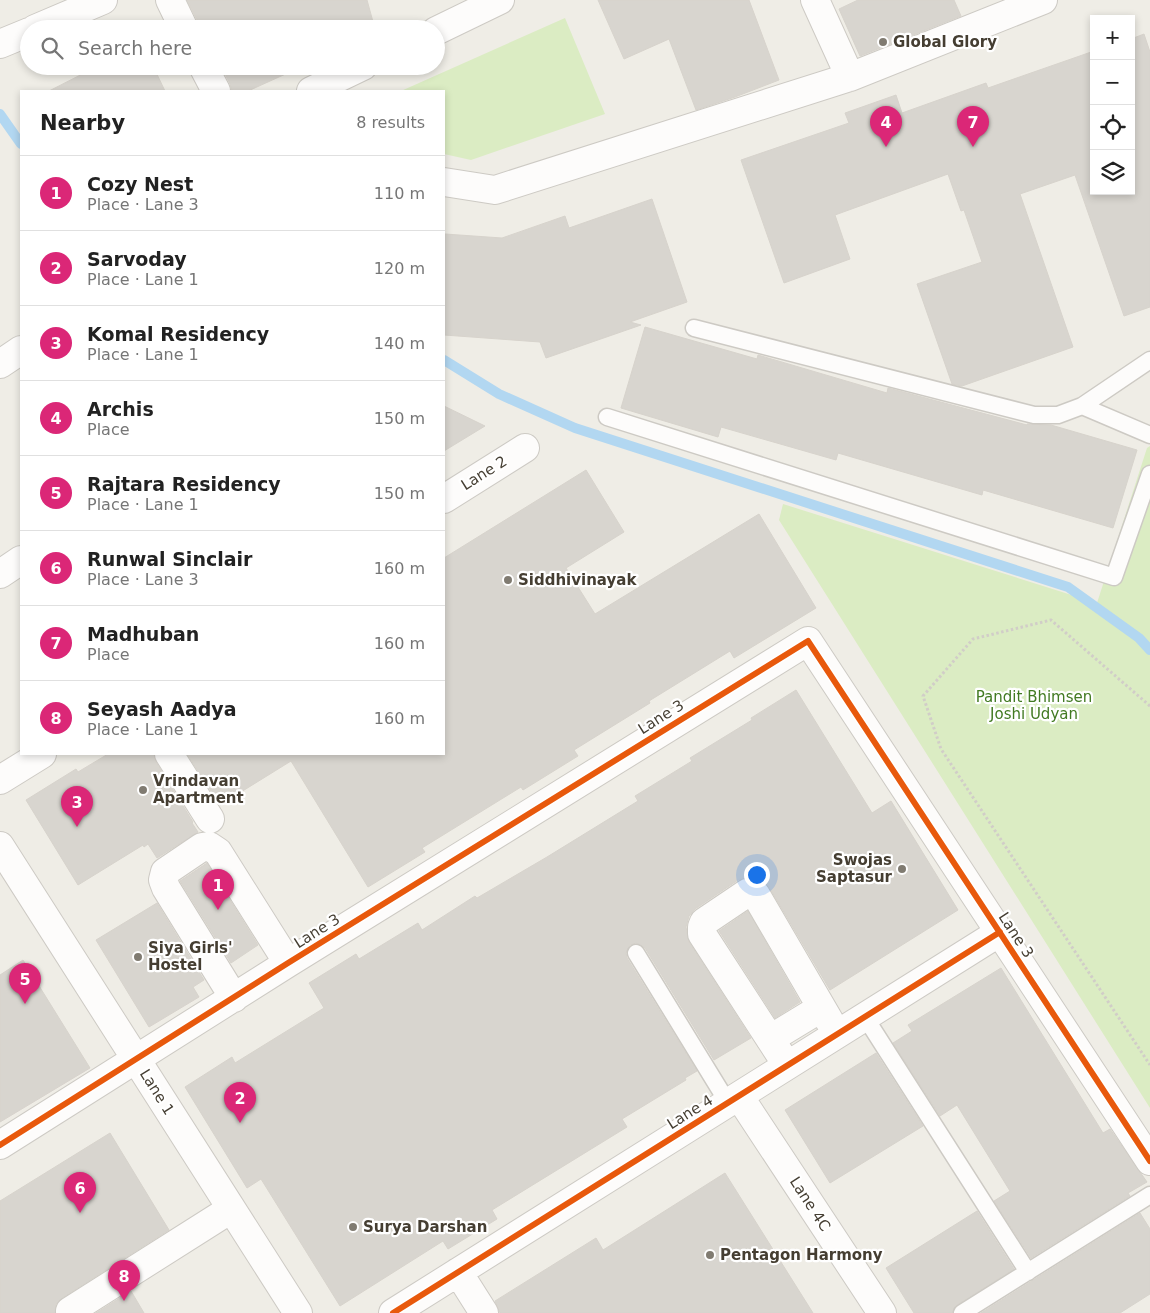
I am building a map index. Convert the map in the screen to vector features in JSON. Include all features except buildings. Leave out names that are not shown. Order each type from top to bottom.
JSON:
[{"type":"street","points":[[57,20],[103,0]]},
{"type":"street","points":[[170,0],[180,20]]},
{"type":"street","points":[[445,27],[500,0]]},
{"type":"street","points":[[814,0],[850,76]]},
{"type":"street","points":[[445,182],[495,190],[850,76],[1000,8],[1043,0]]},
{"type":"street","points":[[0,44],[20,36]]},
{"type":"street","points":[[208,75],[215,90]]},
{"type":"street","points":[[313,90],[344,75]]},
{"type":"street","points":[[0,364],[20,351]]},
{"type":"street","name":"Lane 2","points":[[445,498],[525,448]]},
{"type":"street","points":[[0,574],[20,561]]},
{"type":"street","name":"Lane 3","points":[[0,1145],[136,1060],[229,989],[283,955],[808,641],[1150,1161]]},
{"type":"street","points":[[0,780],[40,755]]},
{"type":"street","points":[[170,755],[210,819]]},
{"type":"street","name":"Lane 1","points":[[0,846],[298,1313]]},
{"type":"street","points":[[229,989],[166,888],[163,880],[166,872],[202,847],[209,846],[218,852],[283,955]]},
{"type":"street","points":[[787,1065],[702,934],[704,922],[747,894],[752,893],[756,895],[837,1034]]},
{"type":"street","name":"Lane 4","points":[[393,1313],[1000,932]]},
{"type":"street","points":[[770,1039],[821,1008]]},
{"type":"street","name":"Lane 4C","points":[[733,1099],[882,1313]]},
{"type":"street","points":[[70,1311],[231,1209]]},
{"type":"street","points":[[458,1272],[484,1313]]},
{"type":"lane","points":[[694,328],[1034,415],[1058,415],[1082,406],[1150,360]]},
{"type":"lane","points":[[1082,406],[1150,435]]},
{"type":"lane","points":[[607,417],[1114,577],[1150,474]]},
{"type":"lane","points":[[636,953],[733,1099]]},
{"type":"lane","points":[[864,1017],[1028,1272]]},
{"type":"lane","points":[[962,1313],[1150,1195]]},
{"type":"path","points":[[1150,706],[1051,620],[973,639],[923,696],[941,749],[1150,1065]]},
{"type":"green space","points":[[565,18],[605,114],[471,160],[445,154],[445,90],[403,90],[437,75],[445,75],[445,71]]},
{"type":"green space","name":"Pandit Bhimsen Joshi Udyan","points":[[1150,446],[1150,1108],[779,520],[783,504],[1097,603],[1147,448]]},
{"type":"waterway","points":[[0,114],[20,143]]},
{"type":"waterway","points":[[445,361],[499,394],[575,428],[1068,587],[1139,638],[1150,650]]},
{"type":"cycle path","points":[[0,1145],[288,963],[808,641],[1150,1161]]},
{"type":"cycle path","points":[[393,1313],[1000,932]]},
{"type":"place","name":"Global Glory","points":[[883,42]]},
{"type":"place","name":"Archis","points":[[886,147]]},
{"type":"place","name":"Madhuban","points":[[973,147]]},
{"type":"place","name":"Siddhivinayak","points":[[508,580]]},
{"type":"place","name":"Vrindavan Apartment","points":[[143,790]]},
{"type":"place","name":"Komal Residency","points":[[77,827]]},
{"type":"place","name":"Swojas Saptasur","points":[[902,869]]},
{"type":"place","name":"Cozy Nest","points":[[218,910]]},
{"type":"place","name":"Siya Girls' Hostel","points":[[138,957]]},
{"type":"place","name":"Rajtara Residency","points":[[25,1004]]},
{"type":"place","name":"Sarvoday","points":[[240,1123]]},
{"type":"place","name":"Runwal Sinclair","points":[[80,1213]]},
{"type":"place","name":"Surya Darshan","points":[[353,1227]]},
{"type":"place","name":"Pentagon Harmony","points":[[710,1255]]},
{"type":"place","name":"Seyash Aadya","points":[[124,1301]]}]
